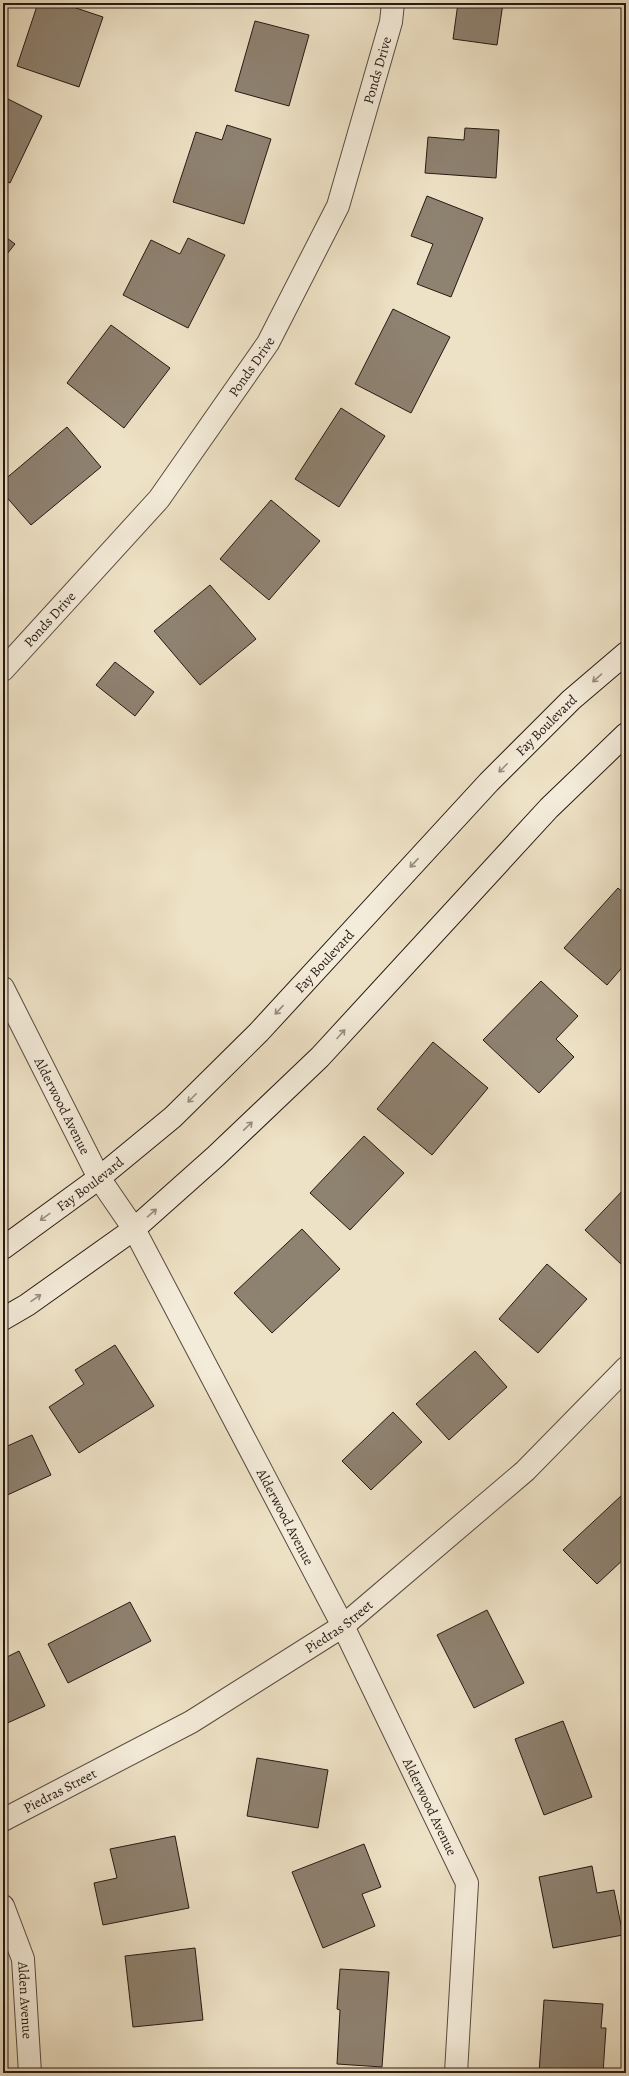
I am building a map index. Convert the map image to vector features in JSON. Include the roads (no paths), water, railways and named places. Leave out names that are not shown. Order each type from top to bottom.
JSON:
[{"type":"street","name":"Ponds Drive","points":[[3,670],[159,499],[268,343],[338,206],[390,22],[393,3]]},
{"type":"street","name":"Fay Boulevard","points":[[3,1248],[99,1178],[173,1117],[248,1043],[489,782],[571,700],[626,653]]},
{"type":"street","points":[[3,1319],[26,1305],[134,1229],[216,1156],[320,1058],[549,808],[626,734]]},
{"type":"street","name":"Alderwood Avenue","points":[[3,988],[99,1178],[134,1229],[343,1626],[467,1883],[456,2073]]},
{"type":"street","name":"Piedras Street","points":[[3,1820],[190,1722],[343,1626],[526,1471],[626,1368]]},
{"type":"street","name":"Alden Avenue","points":[[3,1906],[23,1959],[30,2073]]}]
